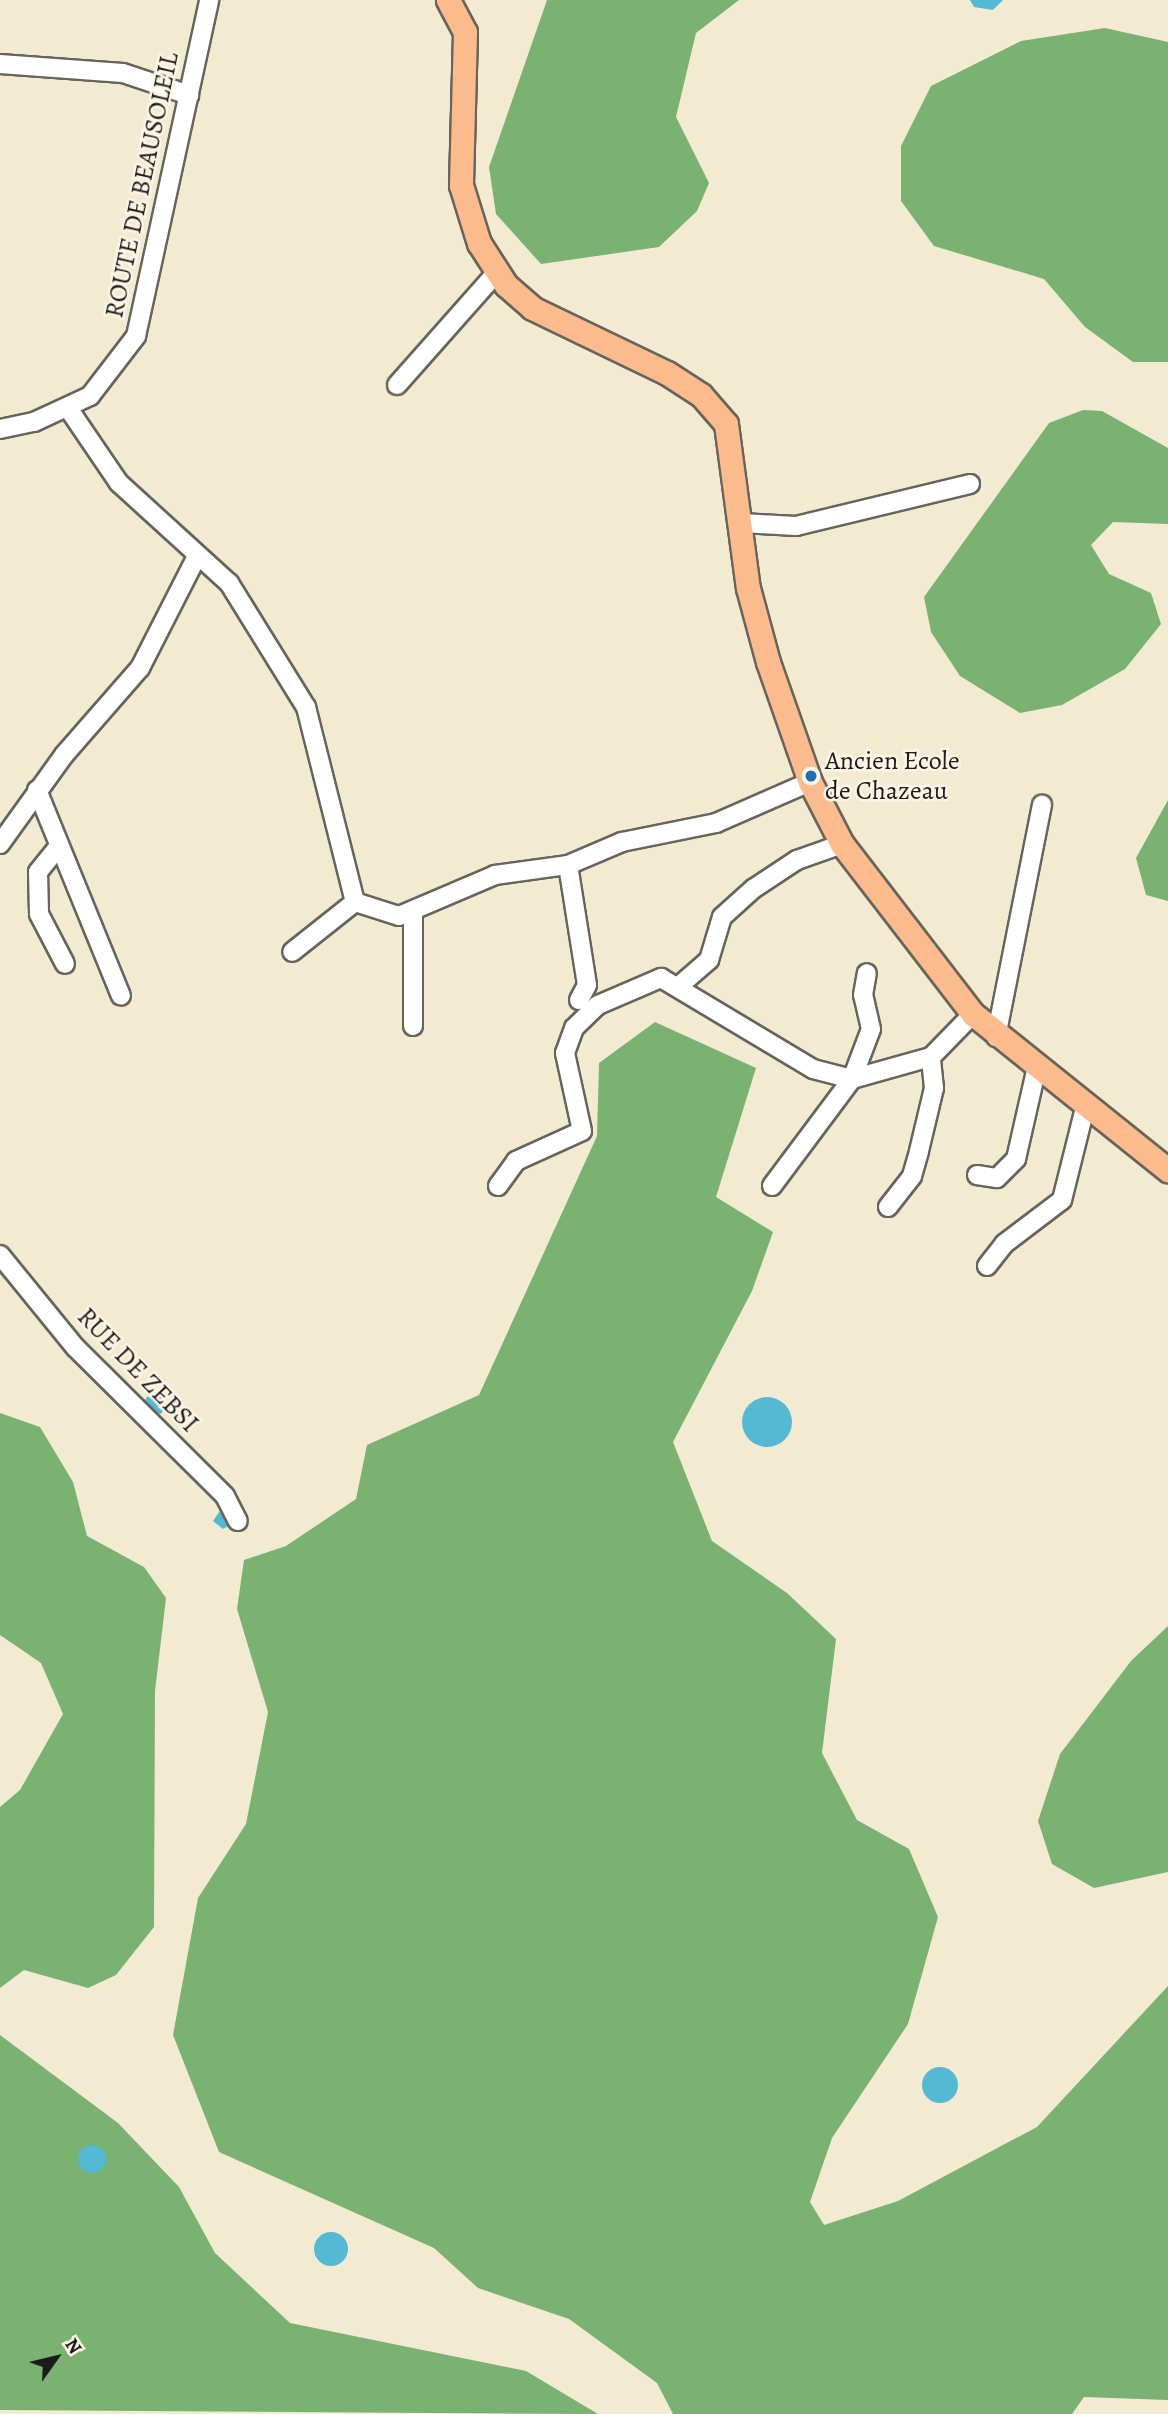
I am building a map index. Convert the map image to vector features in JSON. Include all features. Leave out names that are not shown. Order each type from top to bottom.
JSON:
[{"type":"main road","points":[[448,0],[463,24],[466,47],[458,135],[461,185],[479,243],[497,272],[532,308],[642,359],[709,404],[730,438],[748,588],[810,782],[842,844],[973,1014],[1036,1071],[1168,1170]]},
{"type":"street","name":"ROUTE DE BEAUSOLEIL","points":[[0,429],[68,408],[113,372],[136,336],[209,0]]},
{"type":"street","points":[[0,64],[123,73],[189,95]]},
{"type":"street","points":[[397,385],[497,272]]},
{"type":"street","points":[[68,408],[119,483],[229,583],[306,707],[355,902]]},
{"type":"street","points":[[741,523],[796,526],[970,484]]},
{"type":"street","points":[[0,844],[37,790],[140,667],[197,556]]},
{"type":"street","points":[[355,902],[399,916],[495,875],[568,865],[622,842],[716,823],[810,782]]},
{"type":"street","points":[[37,790],[121,996]]},
{"type":"street","points":[[996,1037],[1042,805]]},
{"type":"street","points":[[679,986],[709,960],[722,917],[753,889],[797,860],[842,844]]},
{"type":"street","points":[[59,846],[38,872],[39,914],[65,964]]},
{"type":"street","points":[[568,865],[587,985],[579,1000]]},
{"type":"street","points":[[292,952],[355,902]]},
{"type":"street","points":[[413,911],[413,1026]]},
{"type":"street","points":[[772,1186],[852,1079],[871,1030],[863,995],[867,973]]},
{"type":"street","points":[[498,1186],[524,1156],[582,1131],[565,1053],[575,1028],[598,1005],[662,978],[813,1069],[852,1079],[931,1057],[973,1014]]},
{"type":"street","points":[[888,1207],[912,1176],[934,1088],[931,1057]]},
{"type":"street","points":[[977,1175],[997,1178],[1016,1159],[1036,1071]]},
{"type":"street","points":[[987,1266],[1004,1244],[1062,1200],[1085,1108]]},
{"type":"street","name":"RUE DE ZEBSI","points":[[0,1255],[75,1347],[225,1496],[238,1521]]},
{"type":"green space","points":[[547,0],[739,0],[696,33],[676,117],[709,183],[697,211],[659,247],[541,264],[496,214],[489,167]]},
{"type":"green space","points":[[1105,28],[1168,42],[1168,362],[1133,362],[1085,327],[1044,279],[934,246],[901,201],[901,146],[931,86],[1021,41]]},
{"type":"green space","points":[[1083,410],[1102,411],[1168,448],[1168,524],[1113,522],[1091,545],[1109,574],[1151,593],[1161,624],[1125,669],[1062,705],[1020,713],[960,676],[931,632],[924,597],[1049,423]]},
{"type":"green space","points":[[1168,800],[1168,901],[1146,895],[1136,858]]},
{"type":"green space","points":[[655,1022],[756,1068],[716,1197],[773,1232],[752,1291],[673,1442],[712,1541],[787,1593],[836,1639],[822,1753],[857,1820],[909,1849],[938,1917],[908,2024],[832,2138],[810,2202],[824,2225],[898,2201],[1037,2127],[1168,1986],[1168,2400],[1084,2397],[1072,2414],[673,2414],[657,2383],[569,2319],[478,2288],[434,2248],[219,2152],[173,2035],[198,1898],[246,1824],[268,1712],[237,1609],[244,1560],[286,1546],[356,1499],[367,1445],[479,1395],[597,1136],[599,1063]]},
{"type":"green space","points":[[0,1413],[40,1427],[73,1482],[87,1536],[144,1567],[166,1598],[155,1691],[154,1927],[116,1975],[88,1988],[24,1970],[0,1988],[0,1807],[20,1790],[63,1714],[41,1663],[0,1635]]},
{"type":"green space","points":[[1168,1626],[1168,1872],[1094,1888],[1052,1864],[1038,1821],[1060,1754],[1131,1661]]},
{"type":"green space","points":[[0,2035],[118,2123],[179,2187],[215,2253],[290,2323],[526,2371],[598,2414],[0,2410]]},
{"type":"water","points":[[970,0],[1003,0],[993,10],[974,7]]},
{"type":"water","points":[[152,1390],[165,1398],[162,1413],[154,1415],[143,1403]]},
{"type":"water","points":[[767,1397],[785,1404],[792,1422],[785,1440],[767,1447],[749,1440],[742,1422],[749,1404]]},
{"type":"water","points":[[222,1508],[234,1523],[223,1529],[213,1521]]},
{"type":"water","points":[[940,2067],[953,2072],[958,2085],[953,2098],[940,2103],[927,2098],[922,2085],[927,2072]]},
{"type":"water","points":[[92,2145],[102,2149],[106,2159],[102,2169],[92,2173],[82,2169],[78,2159],[82,2149]]},
{"type":"water","points":[[331,2232],[343,2237],[348,2249],[343,2261],[331,2266],[319,2261],[314,2249],[319,2237]]},
{"type":"place","name":"Ancien Ecole de Chazeau","points":[[811,776]]}]
